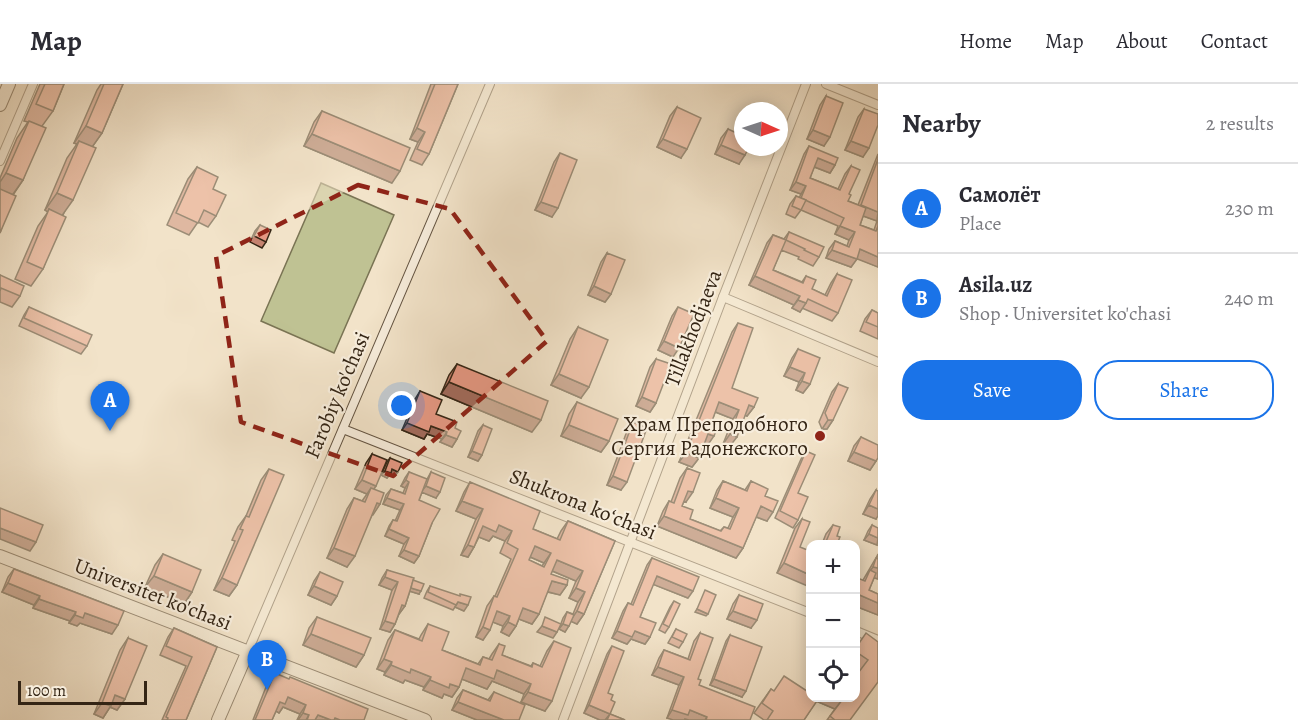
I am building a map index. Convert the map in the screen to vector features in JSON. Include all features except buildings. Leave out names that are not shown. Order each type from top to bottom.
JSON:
[{"type":"main road","points":[[0,105],[9,84]]},
{"type":"main road","name":"Universitet ko'chasi","points":[[0,556],[425,720]]},
{"type":"main road","name":"Farobiy ko'chasi","points":[[218,720],[248,651]]},
{"type":"street","points":[[0,161],[33,84]]},
{"type":"street","name":"Farobiy ko'chasi","points":[[248,651],[490,84]]},
{"type":"street","name":"Tillakhodjaeva","points":[[563,720],[806,84]]},
{"type":"street","points":[[826,84],[878,105]]},
{"type":"street","points":[[723,297],[878,362]]},
{"type":"street","name":"Shukrona koʻchasi","points":[[343,429],[806,611]]},
{"type":"street","points":[[860,633],[878,640]]},
{"type":"highlighted area","points":[[358,185],[450,209],[547,341],[393,476],[241,422],[216,256]]},
{"type":"green space","points":[[321,183],[394,215],[334,353],[261,321]]},
{"type":"place","name":"Самолёт","points":[[110,431]]},
{"type":"place","name":"Храм Преподобного Сергия Радонежского","points":[[820,436]]},
{"type":"place","name":"Asila.uz","points":[[267,690]]}]
